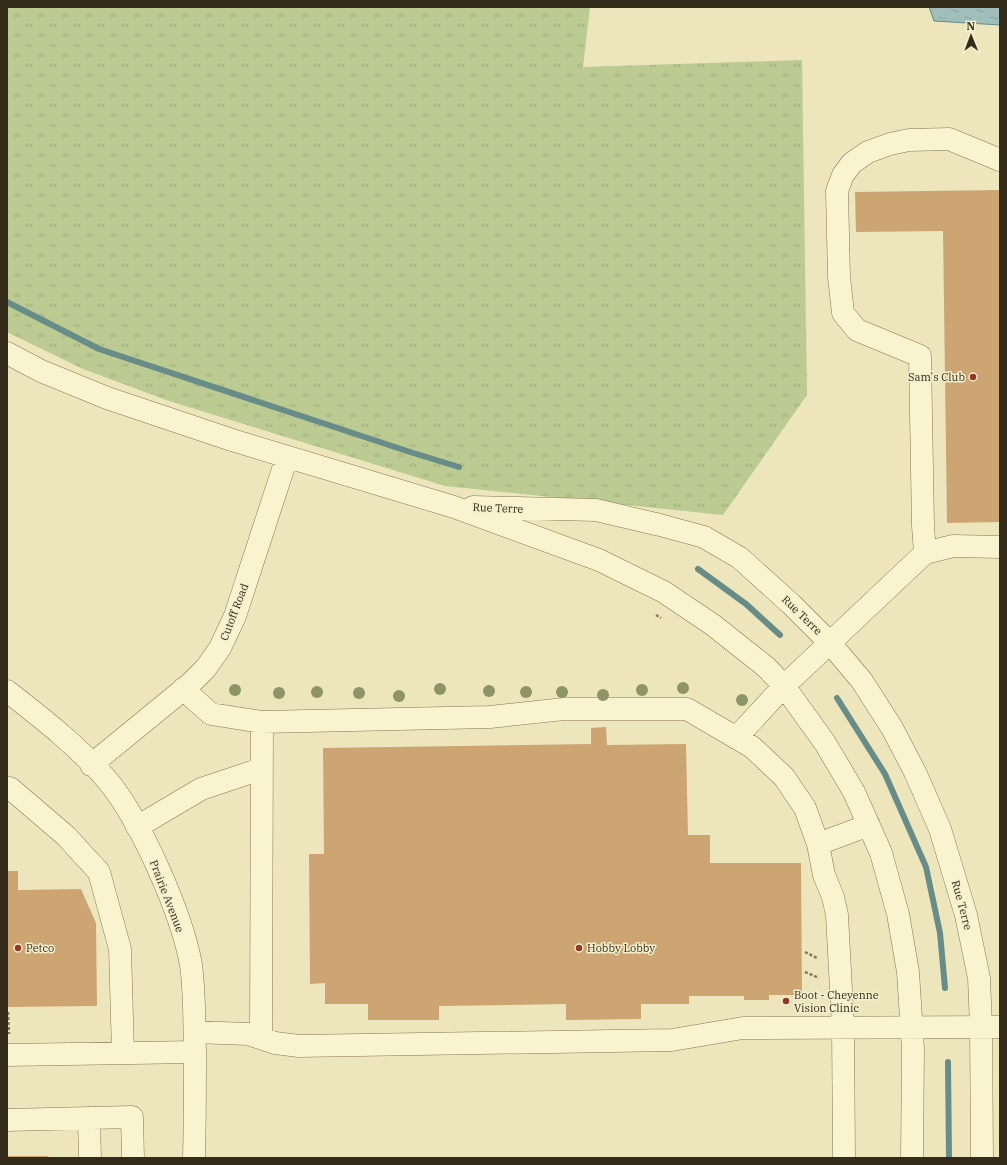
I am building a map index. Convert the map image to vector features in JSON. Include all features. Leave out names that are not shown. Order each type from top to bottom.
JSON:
[{"type":"street","points":[[925,553],[923,526],[920,356],[857,330],[843,313],[839,277],[837,190],[843,175],[852,163],[868,152],[890,144],[909,140],[949,139],[1000,160]]},
{"type":"street","points":[[7,353],[41,371],[107,398],[286,457],[454,506]]},
{"type":"street","name":"Cutoff Road","points":[[91,764],[184,689],[206,668],[228,632],[286,457]]},
{"type":"street","name":"Rue Terre","points":[[454,506],[596,510],[660,524],[704,537],[740,558],[791,604],[830,643],[862,681],[892,728],[915,772],[940,829],[966,915],[991,1027],[982,1158]]},
{"type":"street","name":"Rue Terre","points":[[454,506],[599,560],[664,592],[713,625],[766,667],[784,686],[825,743],[854,792],[881,853],[898,914],[908,972],[912,1027],[912,1158]]},
{"type":"street","points":[[736,738],[784,686],[925,553],[953,546],[1000,547]]},
{"type":"street","points":[[184,689],[211,714],[262,722],[490,717],[564,709],[687,709],[752,747],[784,777],[805,808],[818,844],[824,875],[833,897],[837,915],[843,1027],[844,1158]]},
{"type":"street","name":"Prairie Avenue","points":[[7,691],[57,730],[112,786],[137,827],[165,885],[183,937],[190,964],[195,1042],[194,1158]]},
{"type":"street","points":[[260,1038],[262,722]]},
{"type":"street","points":[[137,827],[201,789],[261,769]]},
{"type":"street","points":[[7,788],[10,788],[66,836],[98,872],[120,949],[123,1053]]},
{"type":"street","points":[[818,844],[869,825]]},
{"type":"street","points":[[7,1055],[123,1053],[195,1042],[236,1032],[275,1043],[299,1046],[672,1040],[743,1028],[991,1027]]},
{"type":"street","points":[[7,1120],[132,1117],[133,1158]]},
{"type":"street","points":[[89,1118],[90,1158]]},
{"type":"green space","points":[[7,7],[590,7],[583,67],[802,60],[807,395],[723,515],[445,486],[169,401],[83,369],[7,332]]},
{"type":"water","points":[[929,7],[1000,7],[1000,25],[934,21]]},
{"type":"building","name":"Sam's Club","points":[[1000,190],[1000,522],[947,523],[943,231],[856,232],[855,192]]},
{"type":"building","points":[[606,727],[607,745],[686,744],[688,835],[710,835],[710,863],[801,863],[802,995],[769,995],[769,1000],[744,1000],[744,996],[689,996],[689,1004],[641,1004],[641,1019],[566,1020],[566,1004],[439,1006],[439,1020],[368,1020],[368,1004],[325,1004],[325,983],[310,984],[309,854],[324,854],[323,748],[591,744],[591,728]]},
{"type":"building","points":[[7,871],[18,871],[18,890],[81,889],[96,923],[97,1006],[7,1007]]},
{"type":"building","points":[[8,1156],[48,1156],[50,1158],[7,1158]]},
{"type":"waterway","points":[[7,302],[99,349],[459,467]]},
{"type":"waterway","points":[[698,569],[746,604],[780,635]]},
{"type":"waterway","points":[[837,698],[885,774],[926,867],[940,933],[945,988]]},
{"type":"waterway","points":[[948,1062],[949,1158]]},
{"type":"place","name":"Sam's Club","points":[[973,377]]},
{"type":"place","name":"Petco","points":[[18,948]]},
{"type":"place","name":"Hobby Lobby","points":[[579,948]]},
{"type":"place","name":"Boot - Cheyenne Vision Clinic","points":[[786,1001]]}]
